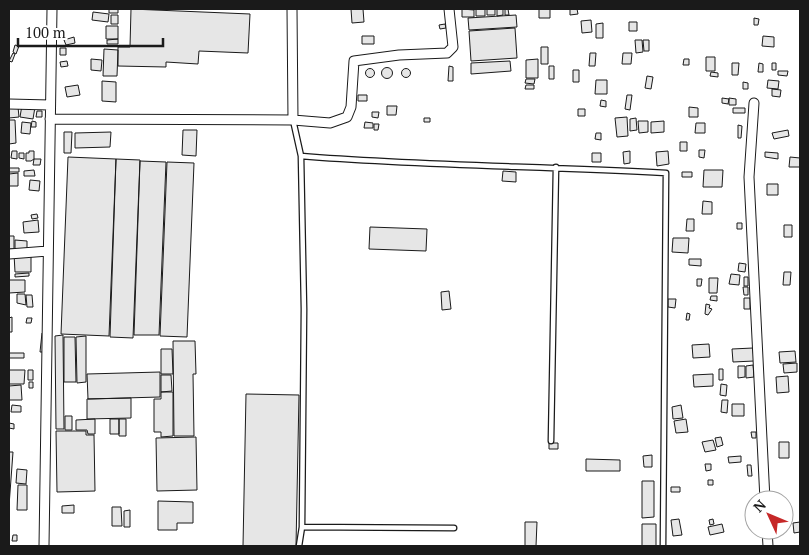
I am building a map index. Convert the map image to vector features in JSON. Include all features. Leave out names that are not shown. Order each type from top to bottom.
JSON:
[{"type":"street","points":[[44,546],[52,9]]},
{"type":"street","points":[[292,9],[292,120]]},
{"type":"street","points":[[50,119],[292,120],[330,123],[347,117],[351,107],[354,61],[398,55],[447,53],[453,47],[449,9]]},
{"type":"street","points":[[754,103],[749,176],[765,490]]},
{"type":"street","points":[[9,104],[50,105]]},
{"type":"street","points":[[9,254],[48,250]]},
{"type":"lane","points":[[292,120],[301,156],[304,309],[302,526],[299,546]]},
{"type":"lane","points":[[301,156],[376,162],[556,167],[666,173],[664,546]]},
{"type":"lane","points":[[551,441],[556,167]]},
{"type":"lane","points":[[302,526],[454,528]]},
{"type":"building","points":[[109,9],[118,9],[118,13],[109,13]]},
{"type":"building","points":[[131,9],[250,14],[248,53],[199,51],[198,64],[166,62],[166,67],[118,66],[118,47],[130,47]]},
{"type":"building","points":[[351,9],[363,9],[364,22],[352,23]]},
{"type":"building","points":[[462,9],[474,10],[474,17],[462,17]]},
{"type":"building","points":[[476,9],[485,9],[485,16],[476,16]]},
{"type":"building","points":[[487,9],[495,9],[495,15],[487,15]]},
{"type":"building","points":[[497,9],[503,9],[503,15],[497,16]]},
{"type":"building","points":[[505,9],[508,9],[509,15],[505,15]]},
{"type":"building","points":[[539,9],[550,9],[550,18],[539,18]]},
{"type":"building","points":[[570,9],[577,9],[578,14],[570,15]]},
{"type":"building","points":[[93,12],[109,14],[108,22],[92,20]]},
{"type":"building","points":[[111,15],[118,15],[118,24],[111,24]]},
{"type":"building","points":[[516,15],[517,27],[469,30],[468,18]]},
{"type":"building","points":[[754,18],[759,19],[758,25],[754,25]]},
{"type":"building","points":[[591,20],[592,32],[582,33],[581,21]]},
{"type":"building","points":[[629,22],[637,22],[637,31],[629,31]]},
{"type":"building","points":[[603,23],[603,38],[596,38],[596,24]]},
{"type":"building","points":[[445,24],[446,28],[440,29],[439,25]]},
{"type":"building","points":[[106,26],[118,26],[118,39],[106,39]]},
{"type":"building","points":[[515,28],[517,58],[471,61],[469,31]]},
{"type":"building","points":[[362,36],[374,36],[374,44],[362,44]]},
{"type":"building","points":[[763,36],[774,37],[774,47],[762,46]]},
{"type":"building","points":[[74,37],[75,43],[66,45],[64,40]]},
{"type":"building","points":[[118,39],[118,44],[107,44],[107,40]]},
{"type":"building","points":[[635,40],[642,40],[643,52],[636,53]]},
{"type":"building","points":[[643,40],[649,40],[649,51],[644,51]]},
{"type":"building","points":[[15,45],[19,46],[16,54],[13,52]]},
{"type":"building","points":[[541,47],[548,47],[548,64],[541,64]]},
{"type":"building","points":[[60,48],[66,48],[66,55],[60,55]]},
{"type":"building","points":[[104,49],[118,50],[117,76],[103,76]]},
{"type":"building","points":[[13,53],[15,54],[12,62],[9,61]]},
{"type":"building","points":[[590,53],[596,53],[595,66],[589,66]]},
{"type":"building","points":[[623,53],[632,53],[631,64],[622,64]]},
{"type":"building","points":[[706,57],[715,57],[715,71],[706,71]]},
{"type":"building","points":[[91,59],[102,60],[101,71],[91,70]]},
{"type":"building","points":[[538,59],[538,78],[526,78],[526,60]]},
{"type":"building","points":[[684,59],[689,59],[689,65],[683,65]]},
{"type":"building","points":[[67,61],[68,66],[61,67],[60,62]]},
{"type":"building","points":[[510,61],[511,71],[471,74],[471,63]]},
{"type":"building","points":[[732,63],[739,63],[738,75],[732,75]]},
{"type":"building","points":[[759,63],[763,64],[763,72],[758,72]]},
{"type":"building","points":[[772,63],[776,63],[776,70],[772,70]]},
{"type":"building","points":[[449,66],[453,67],[453,81],[448,81]]},
{"type":"building","points":[[549,66],[554,66],[554,79],[549,79]]},
{"type":"building","points":[[385,68],[389,68],[392,73],[391,77],[385,78],[382,75],[382,71]]},
{"type":"building","points":[[370,69],[374,73],[370,77],[366,73]]},
{"type":"building","points":[[406,69],[410,73],[406,77],[402,73]]},
{"type":"building","points":[[573,70],[579,70],[579,82],[573,82]]},
{"type":"building","points":[[778,71],[788,71],[787,76],[778,75]]},
{"type":"building","points":[[711,72],[718,73],[718,77],[710,76]]},
{"type":"building","points":[[647,76],[653,77],[651,89],[645,88]]},
{"type":"building","points":[[526,79],[535,79],[534,84],[525,83]]},
{"type":"building","points":[[596,80],[607,80],[607,94],[595,94]]},
{"type":"building","points":[[768,80],[779,81],[778,89],[767,88]]},
{"type":"building","points":[[102,81],[116,82],[116,102],[102,101]]},
{"type":"building","points":[[743,82],[748,83],[748,89],[743,89]]},
{"type":"building","points":[[78,85],[80,95],[67,97],[65,87]]},
{"type":"building","points":[[526,85],[534,85],[534,89],[525,89]]},
{"type":"building","points":[[772,89],[781,90],[780,97],[772,96]]},
{"type":"building","points":[[358,95],[367,95],[367,101],[358,101]]},
{"type":"building","points":[[627,95],[632,95],[630,110],[625,109]]},
{"type":"building","points":[[722,98],[729,99],[728,104],[722,103]]},
{"type":"building","points":[[729,98],[736,99],[736,105],[729,105]]},
{"type":"building","points":[[601,100],[606,101],[606,107],[600,106]]},
{"type":"building","points":[[22,105],[35,107],[33,119],[20,117]]},
{"type":"building","points":[[387,106],[397,106],[396,115],[387,115]]},
{"type":"building","points":[[18,107],[19,117],[9,118],[9,108]]},
{"type":"building","points":[[689,107],[698,108],[698,117],[689,117]]},
{"type":"building","points":[[733,108],[745,108],[745,113],[733,113]]},
{"type":"building","points":[[578,109],[585,109],[585,116],[578,116]]},
{"type":"building","points":[[37,111],[42,111],[42,117],[36,117]]},
{"type":"building","points":[[372,112],[379,112],[378,118],[372,117]]},
{"type":"building","points":[[627,117],[628,136],[617,137],[615,118]]},
{"type":"building","points":[[424,118],[430,118],[430,122],[424,122]]},
{"type":"building","points":[[636,118],[637,130],[630,131],[630,119]]},
{"type":"building","points":[[9,120],[15,120],[16,143],[9,144]]},
{"type":"building","points":[[32,121],[36,122],[36,127],[31,127]]},
{"type":"building","points":[[638,121],[648,121],[648,132],[639,133]]},
{"type":"building","points":[[664,121],[664,132],[651,133],[651,122]]},
{"type":"building","points":[[22,122],[31,123],[30,134],[21,133]]},
{"type":"building","points":[[365,122],[373,123],[373,128],[364,128]]},
{"type":"building","points":[[696,123],[705,123],[705,133],[695,133]]},
{"type":"building","points":[[374,124],[379,124],[378,130],[374,130]]},
{"type":"building","points":[[738,125],[742,126],[741,138],[738,138]]},
{"type":"building","points":[[183,130],[197,130],[196,156],[182,155]]},
{"type":"building","points":[[788,130],[789,136],[774,139],[772,133]]},
{"type":"building","points":[[64,132],[72,132],[71,153],[64,153]]},
{"type":"building","points":[[111,132],[110,147],[75,148],[75,133]]},
{"type":"building","points":[[596,133],[601,133],[601,140],[595,139]]},
{"type":"building","points":[[680,142],[687,142],[687,151],[680,151]]},
{"type":"building","points":[[699,150],[705,150],[704,158],[699,157]]},
{"type":"building","points":[[12,151],[17,151],[17,159],[11,158]]},
{"type":"building","points":[[29,151],[34,151],[34,159],[26,161],[26,153],[29,153]]},
{"type":"building","points":[[630,151],[630,163],[624,164],[623,152]]},
{"type":"building","points":[[668,151],[669,164],[657,166],[656,152]]},
{"type":"building","points":[[765,152],[778,153],[778,159],[765,157]]},
{"type":"building","points":[[19,153],[24,153],[24,159],[19,158]]},
{"type":"building","points":[[592,153],[601,153],[601,162],[592,162]]},
{"type":"building","points":[[68,157],[116,159],[109,336],[61,334]]},
{"type":"building","points":[[790,157],[800,158],[800,167],[789,167]]},
{"type":"building","points":[[34,159],[41,159],[40,165],[33,165]]},
{"type":"building","points":[[116,159],[140,160],[133,338],[110,337]]},
{"type":"building","points":[[140,161],[166,162],[159,335],[134,335]]},
{"type":"building","points":[[167,162],[194,163],[187,337],[160,336]]},
{"type":"building","points":[[9,168],[19,168],[19,172],[9,172]]},
{"type":"building","points":[[34,170],[35,176],[24,176],[24,171]]},
{"type":"building","points":[[704,170],[723,170],[722,187],[703,187]]},
{"type":"building","points":[[503,171],[516,172],[516,182],[502,181]]},
{"type":"building","points":[[682,172],[692,172],[692,177],[682,177]]},
{"type":"building","points":[[18,173],[18,186],[9,186],[9,174]]},
{"type":"building","points":[[30,180],[40,181],[39,191],[29,190]]},
{"type":"building","points":[[767,184],[778,184],[778,195],[767,195]]},
{"type":"building","points":[[703,201],[712,202],[712,214],[702,214]]},
{"type":"building","points":[[37,214],[38,218],[32,219],[31,215]]},
{"type":"building","points":[[687,219],[694,219],[694,231],[686,231]]},
{"type":"building","points":[[38,220],[39,232],[24,233],[23,222]]},
{"type":"building","points":[[737,223],[742,223],[742,229],[737,229]]},
{"type":"building","points":[[784,225],[792,225],[792,237],[784,237]]},
{"type":"building","points":[[370,227],[427,229],[426,251],[369,249]]},
{"type":"building","points":[[9,236],[14,236],[14,249],[9,249]]},
{"type":"building","points":[[673,238],[689,238],[688,253],[672,252]]},
{"type":"building","points":[[15,240],[27,241],[27,250],[15,250]]},
{"type":"building","points":[[14,254],[31,254],[31,272],[15,272]]},
{"type":"building","points":[[689,259],[701,259],[701,266],[689,265]]},
{"type":"building","points":[[739,263],[746,264],[745,272],[738,271]]},
{"type":"building","points":[[784,272],[791,272],[790,285],[783,285]]},
{"type":"building","points":[[29,273],[29,276],[15,277],[15,274]]},
{"type":"building","points":[[731,274],[740,275],[739,285],[729,284]]},
{"type":"building","points":[[744,277],[748,277],[748,286],[744,286]]},
{"type":"building","points":[[709,278],[718,278],[717,293],[709,293]]},
{"type":"building","points":[[697,279],[702,279],[701,286],[697,286]]},
{"type":"building","points":[[9,280],[25,280],[25,292],[9,293]]},
{"type":"building","points":[[743,287],[748,287],[748,295],[744,295]]},
{"type":"building","points":[[449,291],[451,309],[442,310],[441,292]]},
{"type":"building","points":[[17,294],[25,294],[26,305],[17,303]]},
{"type":"building","points":[[26,295],[32,295],[33,307],[27,307]]},
{"type":"building","points":[[711,296],[717,296],[717,301],[710,300]]},
{"type":"building","points":[[744,298],[750,298],[750,309],[744,309]]},
{"type":"building","points":[[668,299],[676,299],[675,308],[668,307]]},
{"type":"building","points":[[706,304],[710,305],[709,308],[712,309],[708,315],[705,314]]},
{"type":"building","points":[[687,313],[690,314],[689,320],[686,320]]},
{"type":"building","points":[[12,317],[12,332],[9,332],[9,318]]},
{"type":"building","points":[[27,318],[32,318],[31,323],[26,323]]},
{"type":"building","points":[[42,333],[46,333],[44,352],[40,352]]},
{"type":"building","points":[[63,335],[64,429],[56,429],[55,336]]},
{"type":"building","points":[[86,336],[86,382],[77,383],[76,337]]},
{"type":"building","points":[[64,337],[75,337],[76,382],[64,382]]},
{"type":"building","points":[[173,341],[195,341],[196,374],[193,374],[194,436],[174,436]]},
{"type":"building","points":[[709,344],[710,357],[693,358],[692,345]]},
{"type":"building","points":[[753,348],[754,361],[733,362],[732,349]]},
{"type":"building","points":[[161,349],[172,349],[173,374],[161,374]]},
{"type":"building","points":[[795,351],[796,362],[780,363],[779,352]]},
{"type":"building","points":[[9,353],[24,353],[24,358],[9,358]]},
{"type":"building","points":[[797,363],[797,372],[784,373],[783,364]]},
{"type":"building","points":[[753,365],[754,377],[746,378],[746,366]]},
{"type":"building","points":[[738,366],[745,366],[745,377],[738,378]]},
{"type":"building","points":[[719,369],[723,369],[723,380],[719,380]]},
{"type":"building","points":[[9,370],[25,370],[24,384],[9,384]]},
{"type":"building","points":[[28,370],[33,370],[33,380],[28,380]]},
{"type":"building","points":[[160,372],[160,397],[88,399],[87,374]]},
{"type":"building","points":[[713,374],[713,386],[694,387],[693,375]]},
{"type":"building","points":[[161,375],[171,375],[172,391],[161,392]]},
{"type":"building","points":[[788,376],[789,392],[777,393],[776,377]]},
{"type":"building","points":[[29,382],[33,382],[33,388],[29,388]]},
{"type":"building","points":[[721,384],[727,385],[726,396],[720,395]]},
{"type":"building","points":[[21,385],[22,400],[9,400],[9,386]]},
{"type":"building","points":[[161,392],[173,392],[173,436],[161,437],[161,432],[154,432],[154,399],[161,399]]},
{"type":"building","points":[[246,394],[299,395],[296,546],[243,546]]},
{"type":"building","points":[[131,398],[131,418],[87,419],[87,399]]},
{"type":"building","points":[[722,400],[728,400],[727,413],[721,412]]},
{"type":"building","points":[[732,404],[744,404],[744,416],[732,416]]},
{"type":"building","points":[[12,405],[21,406],[21,412],[11,412]]},
{"type":"building","points":[[681,405],[683,418],[673,419],[672,407]]},
{"type":"building","points":[[65,416],[72,416],[72,430],[65,430]]},
{"type":"building","points":[[95,419],[95,434],[88,434],[87,430],[76,430],[76,420]]},
{"type":"building","points":[[110,419],[119,419],[119,434],[110,434]]},
{"type":"building","points":[[119,419],[126,419],[126,436],[119,436]]},
{"type":"building","points":[[686,419],[688,432],[676,433],[674,421]]},
{"type":"building","points":[[9,423],[14,424],[14,429],[9,428]]},
{"type":"building","points":[[56,431],[86,431],[86,435],[94,435],[95,491],[57,492]]},
{"type":"building","points":[[751,432],[756,432],[756,438],[752,438]]},
{"type":"building","points":[[196,437],[197,490],[157,491],[156,438]]},
{"type":"building","points":[[721,437],[723,445],[717,447],[715,438]]},
{"type":"building","points":[[713,440],[716,450],[705,452],[702,442]]},
{"type":"building","points":[[779,442],[789,442],[789,458],[779,458]]},
{"type":"building","points":[[549,443],[558,443],[558,449],[549,449]]},
{"type":"building","points":[[9,452],[13,452],[9,506]]},
{"type":"building","points":[[652,455],[652,467],[644,467],[643,456]]},
{"type":"building","points":[[741,456],[741,462],[729,463],[728,457]]},
{"type":"building","points":[[586,459],[620,460],[620,471],[586,471]]},
{"type":"building","points":[[705,464],[711,464],[711,470],[706,471]]},
{"type":"building","points":[[747,465],[751,465],[752,476],[748,476]]},
{"type":"building","points":[[17,469],[27,470],[26,484],[16,483]]},
{"type":"building","points":[[708,480],[713,480],[713,485],[708,485]]},
{"type":"building","points":[[642,481],[654,481],[654,517],[642,518]]},
{"type":"building","points":[[18,485],[27,485],[27,510],[17,510]]},
{"type":"building","points":[[671,487],[680,487],[680,492],[671,492]]},
{"type":"building","points":[[158,501],[193,502],[193,523],[177,523],[177,530],[158,530]]},
{"type":"building","points":[[74,505],[74,513],[62,513],[62,506]]},
{"type":"building","points":[[112,507],[121,507],[122,526],[112,526]]},
{"type":"building","points":[[130,510],[130,527],[124,527],[124,511]]},
{"type":"building","points":[[679,519],[682,535],[673,536],[671,520]]},
{"type":"building","points":[[713,519],[714,524],[710,525],[709,520]]},
{"type":"building","points":[[525,522],[537,522],[536,546],[525,546]]},
{"type":"building","points":[[800,522],[800,532],[794,533],[794,523]]},
{"type":"building","points":[[642,524],[656,524],[656,546],[642,546]]},
{"type":"building","points":[[722,524],[724,532],[710,535],[708,527]]},
{"type":"building","points":[[13,535],[17,535],[17,541],[12,541]]}]
